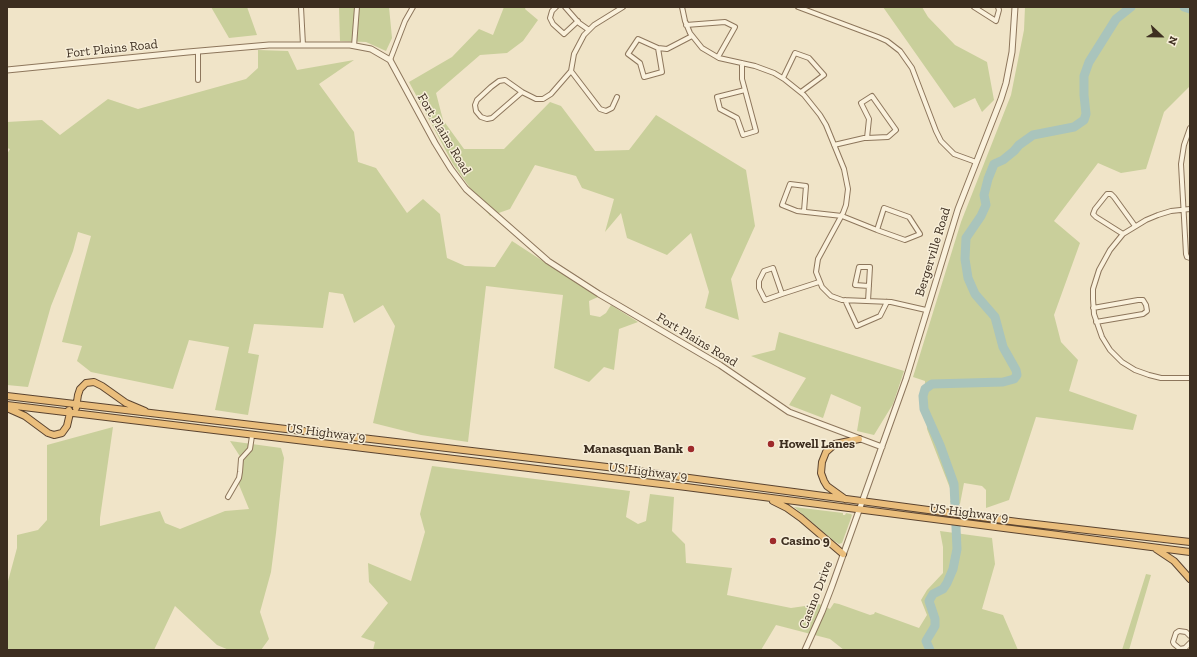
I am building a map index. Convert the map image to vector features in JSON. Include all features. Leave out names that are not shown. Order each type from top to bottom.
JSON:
[{"type":"highway","points":[[7,408],[25,416],[48,433],[54,435],[62,433],[73,413],[78,395],[83,385],[94,382],[126,403],[146,412]]},
{"type":"highway","name":"US Highway 9","points":[[7,396],[130,412],[146,412],[268,428],[607,467],[846,500],[1190,542]]},
{"type":"highway","points":[[63,403],[73,413]]},
{"type":"highway","name":"US Highway 9","points":[[7,405],[768,498],[1190,552]]},
{"type":"highway","points":[[846,500],[827,486],[821,473],[822,462],[826,452],[835,444],[859,439]]},
{"type":"highway","points":[[768,498],[802,518],[843,554]]},
{"type":"highway","points":[[1155,548],[1174,561],[1190,580]]},
{"type":"street","points":[[301,7],[303,45]]},
{"type":"street","points":[[354,46],[357,7]]},
{"type":"street","points":[[390,60],[405,21],[413,7]]},
{"type":"street","points":[[556,7],[552,11],[550,18],[553,24],[564,34],[578,21]]},
{"type":"street","points":[[565,7],[589,30]]},
{"type":"street","points":[[522,92],[492,118],[487,119],[481,117],[476,112],[475,105],[477,100],[499,81],[506,80],[522,92],[536,99],[543,99],[551,94],[571,71],[573,59],[578,46],[589,30],[603,19],[624,7]]},
{"type":"street","points":[[682,7],[686,25],[692,36],[702,48],[718,57],[765,69],[783,78],[801,92],[820,115],[844,169],[848,196],[842,216],[818,259],[816,272],[819,282],[826,292],[831,296],[845,300],[887,302],[926,310]]},
{"type":"street","points":[[798,7],[807,9],[878,37],[887,41],[900,51],[912,68],[941,141],[954,154],[976,162]]},
{"type":"street","points":[[974,7],[996,21],[999,10],[998,7]]},
{"type":"street","points":[[981,11],[984,7]]},
{"type":"street","name":"Bergerville Road","points":[[862,502],[906,380],[952,226],[1006,83],[1012,52],[1015,7]]},
{"type":"street","points":[[686,25],[724,22],[735,27],[718,57]]},
{"type":"street","points":[[658,48],[662,72],[644,76],[640,64],[628,54],[638,39],[658,48],[667,49],[692,36]]},
{"type":"street","name":"Fort Plains Road","points":[[7,70],[262,46],[354,46],[371,49],[390,60],[435,143],[458,180],[474,197],[538,253],[580,282],[696,351],[789,412],[882,447]]},
{"type":"street","points":[[198,51],[198,80]]},
{"type":"street","points":[[783,78],[795,53],[809,58],[824,75],[801,92]]},
{"type":"street","points":[[742,63],[742,80],[745,90],[756,131],[743,135],[737,118],[720,109],[717,97],[745,90]]},
{"type":"street","points":[[571,71],[600,109],[606,111],[612,108],[617,97]]},
{"type":"street","points":[[834,145],[867,138],[888,137],[896,130],[872,96],[861,103],[869,119],[867,138]]},
{"type":"street","points":[[1190,128],[1182,153],[1186,254],[1187,257],[1190,258]]},
{"type":"street","points":[[804,211],[806,186],[790,184],[782,205],[797,210],[804,211],[842,216],[878,230],[905,240],[920,234],[909,217],[884,208],[878,230]]},
{"type":"street","points":[[1123,234],[1093,214],[1095,209],[1107,194],[1111,194],[1114,197],[1135,226]]},
{"type":"street","points":[[1190,209],[1158,215],[1135,226],[1123,234],[1110,250],[1099,270],[1094,289],[1093,308],[1096,322],[1106,344],[1116,356],[1128,366],[1149,375],[1161,378],[1190,378]]},
{"type":"street","points":[[868,301],[869,286],[870,267],[859,267],[855,285],[869,286]]},
{"type":"street","points":[[782,294],[773,268],[764,271],[759,281],[759,288],[765,300],[819,282]]},
{"type":"street","points":[[845,300],[856,326],[880,316],[887,302]]},
{"type":"street","points":[[1093,308],[1138,300],[1143,300],[1146,305],[1147,311],[1143,314],[1096,322]]},
{"type":"street","points":[[228,497],[239,478],[241,458],[250,449],[252,436]]},
{"type":"street","name":"Casino Drive","points":[[805,650],[825,605],[862,502]]},
{"type":"street","points":[[1190,636],[1186,632],[1182,631],[1176,633],[1173,642],[1180,649],[1185,648],[1190,643]]},
{"type":"green space","points":[[211,7],[247,7],[257,35],[229,38]]},
{"type":"green space","points":[[339,7],[389,7],[392,38],[386,51],[366,42],[340,41]]},
{"type":"green space","points":[[504,7],[526,7],[525,9],[538,20],[523,41],[507,53],[480,55],[436,93],[443,120],[464,149],[504,149],[550,102],[561,106],[595,151],[629,150],[656,115],[746,170],[755,226],[731,279],[739,320],[705,308],[709,292],[691,233],[667,255],[627,238],[621,213],[605,232],[614,199],[582,188],[576,176],[535,165],[510,209],[490,216],[453,164],[409,82],[452,57],[479,29],[493,35]]},
{"type":"green space","points":[[883,7],[922,7],[928,17],[955,45],[987,62],[994,100],[982,112],[975,98],[954,108]]},
{"type":"green space","points":[[1025,7],[1190,7],[1190,86],[1164,112],[1146,169],[1121,173],[1098,163],[1054,221],[1080,243],[1054,315],[1061,342],[1078,360],[1069,391],[1137,415],[1133,430],[1036,417],[1009,500],[986,508],[986,490],[982,486],[964,483],[960,504],[950,502],[953,496],[927,429],[925,381],[913,377],[961,222],[1011,95],[1024,30]]},
{"type":"green space","points":[[258,50],[288,51],[297,70],[354,60],[319,84],[354,132],[358,162],[376,168],[407,213],[423,199],[440,214],[447,258],[465,266],[495,267],[512,241],[598,297],[589,301],[590,315],[600,317],[606,313],[611,305],[638,322],[619,329],[614,370],[604,367],[589,382],[554,368],[563,295],[486,286],[468,442],[421,435],[373,423],[395,326],[383,305],[354,323],[343,294],[329,292],[323,328],[254,324],[248,353],[259,355],[248,415],[215,410],[229,347],[189,340],[173,389],[91,372],[77,361],[82,346],[62,342],[91,236],[78,232],[73,251],[51,306],[28,387],[7,385],[7,154],[10,149],[7,148],[7,122],[42,120],[60,135],[108,99],[138,109],[246,79],[258,68]]},
{"type":"green space","points":[[779,332],[904,371],[893,404],[874,435],[857,431],[861,407],[831,394],[823,418],[789,405],[806,378],[751,356],[775,350]]},
{"type":"green space","points":[[113,427],[100,526],[160,511],[165,523],[180,529],[225,511],[249,509],[237,480],[241,458],[230,441],[281,448],[284,458],[276,533],[271,572],[260,612],[269,639],[261,650],[229,650],[217,645],[175,606],[154,650],[7,650],[7,585],[17,548],[17,535],[38,530],[47,520],[47,445]]},
{"type":"green space","points":[[432,466],[630,491],[626,517],[638,524],[646,521],[650,494],[674,497],[672,531],[685,544],[686,563],[732,568],[727,595],[791,608],[819,604],[830,609],[834,603],[870,615],[874,614],[875,612],[919,628],[927,615],[921,600],[927,590],[943,573],[943,547],[940,531],[992,538],[995,564],[982,609],[1003,615],[1018,650],[844,650],[830,639],[776,625],[761,650],[373,650],[375,642],[361,637],[388,603],[369,582],[368,563],[411,581],[425,532],[420,514]]},
{"type":"green space","points":[[794,507],[843,513],[843,515],[846,513],[851,514],[852,515],[842,543],[839,544],[834,541]]},
{"type":"green space","points":[[1146,574],[1151,575],[1129,650],[1122,650]]},
{"type":"waterway","points":[[930,650],[926,641],[935,626],[935,619],[929,601],[933,594],[943,589],[947,583],[953,569],[957,549],[954,484],[940,445],[924,409],[923,396],[925,389],[932,384],[1003,382],[1014,379],[1017,375],[1016,370],[1003,347],[995,317],[975,294],[968,278],[965,259],[966,238],[981,216],[986,205],[984,195],[994,164],[1003,160],[1019,145],[1033,135],[1074,127],[1084,120],[1086,114],[1084,76],[1089,62],[1116,19],[1131,7]]},
{"type":"waterway","points":[[1184,7],[1190,9]]},
{"type":"place","name":"Howell Lanes","points":[[771,444]]},
{"type":"place","name":"Manasquan Bank","points":[[691,449]]},
{"type":"place","name":"Casino 9","points":[[773,541]]}]
